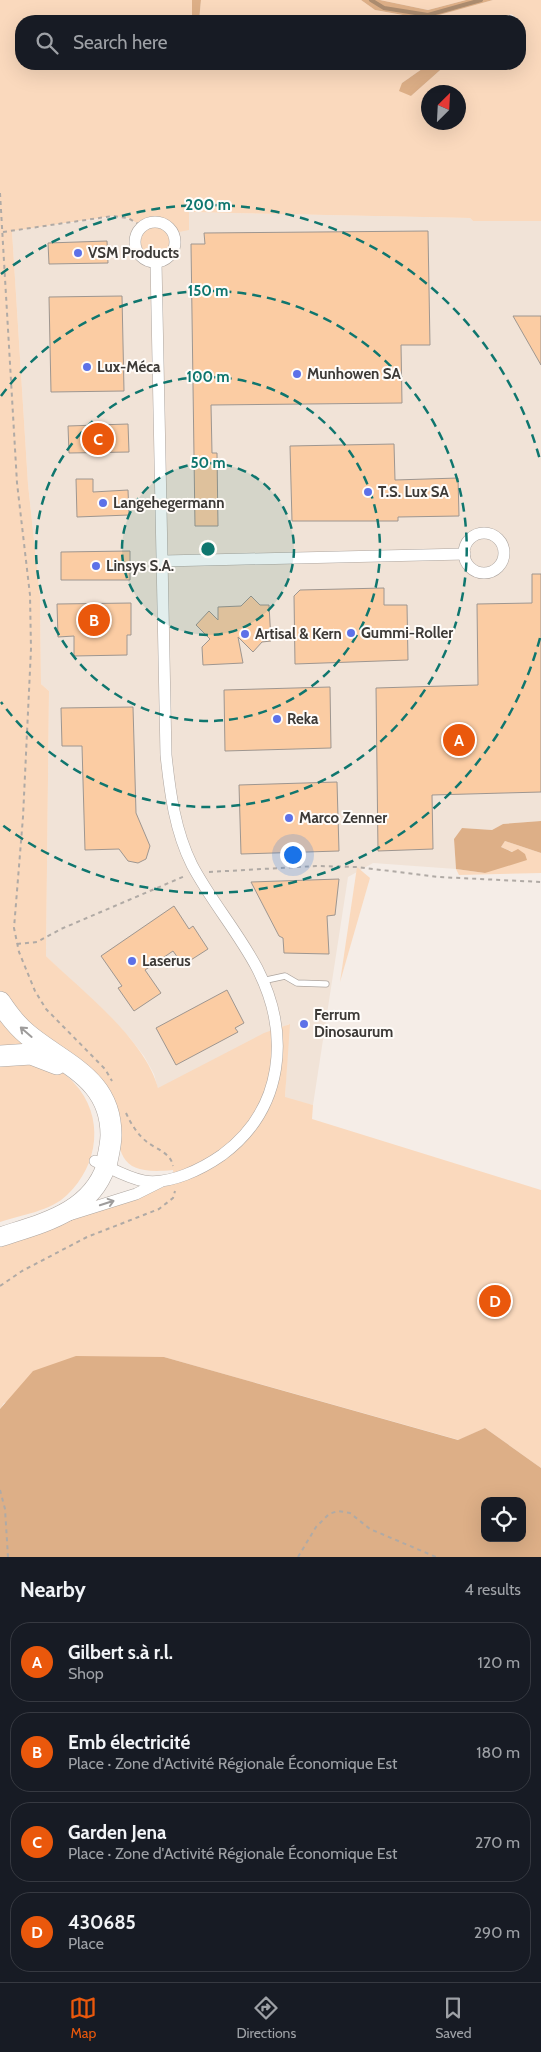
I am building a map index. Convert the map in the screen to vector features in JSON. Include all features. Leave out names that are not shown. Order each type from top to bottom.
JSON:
[{"type":"highway","points":[[0,1002],[10,1018],[28,1035],[73,1065],[95,1086],[108,1114],[111,1136],[101,1163]]},
{"type":"highway","points":[[0,1056],[31,1054],[52,1061],[73,1075],[88,1093],[94,1106],[101,1163]]},
{"type":"main road","points":[[0,1237],[60,1216],[90,1195],[102,1179],[101,1163]]},
{"type":"main road","points":[[0,1226],[45,1211],[68,1199],[90,1172],[101,1163]]},
{"type":"street","points":[[160,222],[174,233],[176,246],[173,252],[164,260],[156,262],[145,259],[136,250],[135,237],[142,226],[147,223],[160,222]]},
{"type":"street","points":[[60,1216],[78,1213],[136,1194],[169,1179],[208,1165],[240,1141],[263,1111],[276,1075],[278,1038],[270,1002],[262,980],[234,929],[196,872],[180,834],[170,794],[166,755],[164,561],[156,262]]},
{"type":"street","points":[[164,561],[464,554]]},
{"type":"street","points":[[101,1163],[146,1181],[169,1179]]},
{"type":"lane","points":[[262,980],[285,976],[297,983],[326,984]]},
{"type":"path","points":[[0,193],[17,484],[30,595],[31,648],[23,818],[14,928],[17,944],[34,991],[46,1009],[105,1069],[116,1087]]},
{"type":"path","points":[[3,232],[113,216],[128,218],[142,226]]},
{"type":"path","points":[[17,944],[37,942],[61,929],[168,882],[196,872],[316,866],[357,867],[439,877],[541,882]]},
{"type":"path","points":[[0,1286],[22,1271],[87,1237],[159,1209],[173,1198],[175,1192],[169,1179],[172,1161],[137,1132],[125,1111]]},
{"type":"path","points":[[0,1490],[5,1508],[8,1557]]},
{"type":"path","points":[[298,1557],[316,1527],[329,1514],[338,1511],[350,1513],[370,1529],[436,1557]]},
{"type":"shaded area","points":[[0,0],[192,0],[192,15],[15,15],[15,70],[420,70],[402,83],[411,96],[421,87],[421,130],[466,130],[466,85],[423,85],[440,70],[526,70],[526,15],[439,15],[493,0],[541,0],[541,221],[473,221],[470,218],[189,212],[189,230],[174,233],[175,247],[170,256],[162,261],[152,261],[143,257],[136,250],[136,239],[142,226],[128,218],[113,216],[12,231],[28,484],[40,596],[41,684],[49,691],[46,956],[127,1034],[151,1070],[158,1088],[264,1033],[290,1024],[285,1097],[313,1105],[312,1119],[541,1190],[541,1468],[485,1428],[459,1440],[164,1357],[4,1403],[0,1409],[0,1240],[87,1214],[175,1183],[173,1170],[143,1170],[126,1161],[121,1153],[118,1142],[115,1113],[32,1031],[0,993]]},
{"type":"shaded area","points":[[192,0],[201,0],[200,15],[192,15]]},
{"type":"shaded area","points":[[201,0],[361,0],[375,10],[403,15],[200,15]]},
{"type":"shaded area","points":[[361,0],[380,0],[428,10],[466,0],[493,0],[439,15],[403,15],[375,10]]},
{"type":"shaded area","points":[[380,0],[466,0],[428,10]]},
{"type":"shaded area","points":[[420,70],[440,70],[421,85],[411,96],[399,91],[402,83]]},
{"type":"shaded area","points":[[189,212],[470,218],[473,221],[541,221],[541,821],[503,824],[492,830],[462,828],[454,839],[456,869],[373,863],[348,877],[313,1105],[285,1098],[289,1024],[158,1089],[154,1074],[144,1056],[129,1037],[46,956],[49,691],[41,684],[40,596],[28,484],[12,231],[122,216],[142,226],[156,262],[169,257],[175,246],[174,233]]},
{"type":"shaded area","points":[[541,821],[541,853],[505,841],[501,847],[512,852],[518,849],[525,854],[527,860],[485,873],[456,869],[454,839],[462,828],[492,830],[503,824]]},
{"type":"shaded area","points":[[505,841],[541,853],[541,873],[459,875],[456,869],[485,873],[513,852],[501,847]]},
{"type":"shaded area","points":[[357,867],[370,878],[340,982]]},
{"type":"shaded area","points":[[0,1008],[53,1056],[0,1050]]},
{"type":"shaded area","points":[[0,1060],[43,1063],[56,1068],[66,1075],[84,1096],[94,1125],[94,1140],[86,1169],[78,1183],[67,1195],[44,1209],[0,1222]]},
{"type":"shaded area","points":[[76,1356],[164,1357],[458,1440],[485,1428],[541,1468],[541,1557],[0,1557],[0,1409],[33,1371]]},
{"type":"building","name":"Munhowen SA","points":[[428,231],[430,345],[401,345],[402,403],[211,405],[212,453],[217,453],[218,526],[195,526],[191,244],[205,244],[204,233]]},
{"type":"building","name":"VSM Products","points":[[107,241],[108,263],[49,264],[48,243]]},
{"type":"building","points":[[122,296],[124,391],[51,392],[49,297]]},
{"type":"building","points":[[513,316],[541,316],[541,365]]},
{"type":"building","points":[[128,424],[129,452],[69,453],[68,426]]},
{"type":"building","points":[[394,444],[395,480],[458,478],[459,516],[398,517],[398,521],[292,521],[290,446]]},
{"type":"building","name":"Langehegermann","points":[[76,479],[93,479],[93,492],[128,490],[129,515],[77,517]]},
{"type":"building","name":"Linsys S.A.","points":[[130,551],[130,580],[61,580],[61,552]]},
{"type":"building","points":[[532,574],[541,574],[541,792],[432,795],[433,849],[378,851],[376,688],[478,685],[477,604],[532,603]]},
{"type":"building","name":"Gummi-Roller","points":[[384,588],[384,605],[407,605],[408,660],[295,664],[294,596],[300,590]]},
{"type":"building","name":"Artisal & Kern","points":[[251,596],[260,605],[269,605],[271,641],[262,642],[253,652],[238,637],[243,663],[203,665],[202,647],[210,639],[196,625],[209,611],[218,620],[218,607],[241,606]]},
{"type":"building","points":[[131,603],[131,635],[127,635],[127,655],[74,656],[74,636],[58,637],[57,604]]},
{"type":"building","name":"Reka","points":[[330,687],[331,748],[225,751],[224,690]]},
{"type":"building","points":[[133,707],[136,813],[150,846],[146,859],[138,863],[128,861],[119,849],[85,850],[82,746],[62,746],[61,708]]},
{"type":"building","name":"Marco Zenner","points":[[337,782],[339,851],[241,854],[239,785]]},
{"type":"building","points":[[339,879],[335,915],[327,916],[329,954],[284,953],[283,938],[279,936],[251,882]]},
{"type":"building","name":"Laserus","points":[[174,906],[189,929],[193,926],[208,949],[183,965],[173,951],[145,970],[161,993],[134,1011],[118,988],[122,986],[101,956]]},
{"type":"building","points":[[227,990],[244,1023],[235,1028],[238,1032],[176,1065],[156,1028]]},
{"type":"waterway","points":[[371,0],[384,8],[428,15],[481,0]]},
{"type":"place","name":"VSM Products","points":[[78,253]]},
{"type":"place","name":"Lux-Méca","points":[[87,367]]},
{"type":"place","name":"Munhowen SA","points":[[297,374]]},
{"type":"place","name":"Garden Jena","points":[[98,439]]},
{"type":"place","name":"T.S. Lux SA","points":[[368,492]]},
{"type":"place","name":"Langehegermann","points":[[103,503]]},
{"type":"place","name":"Linsys S.A.","points":[[96,566]]},
{"type":"place","name":"Emb électricité","points":[[94,620]]},
{"type":"place","name":"Gummi-Roller","points":[[351,633]]},
{"type":"place","name":"Artisal & Kern","points":[[245,634]]},
{"type":"place","name":"Reka","points":[[277,719]]},
{"type":"place","name":"Gilbert s.à r.l.","points":[[459,740]]},
{"type":"place","name":"Marco Zenner","points":[[289,818]]},
{"type":"place","name":"Laserus","points":[[132,961]]},
{"type":"place","name":"Ferrum Dinosaurum","points":[[304,1024]]},
{"type":"place","name":"430685","points":[[495,1301]]}]
